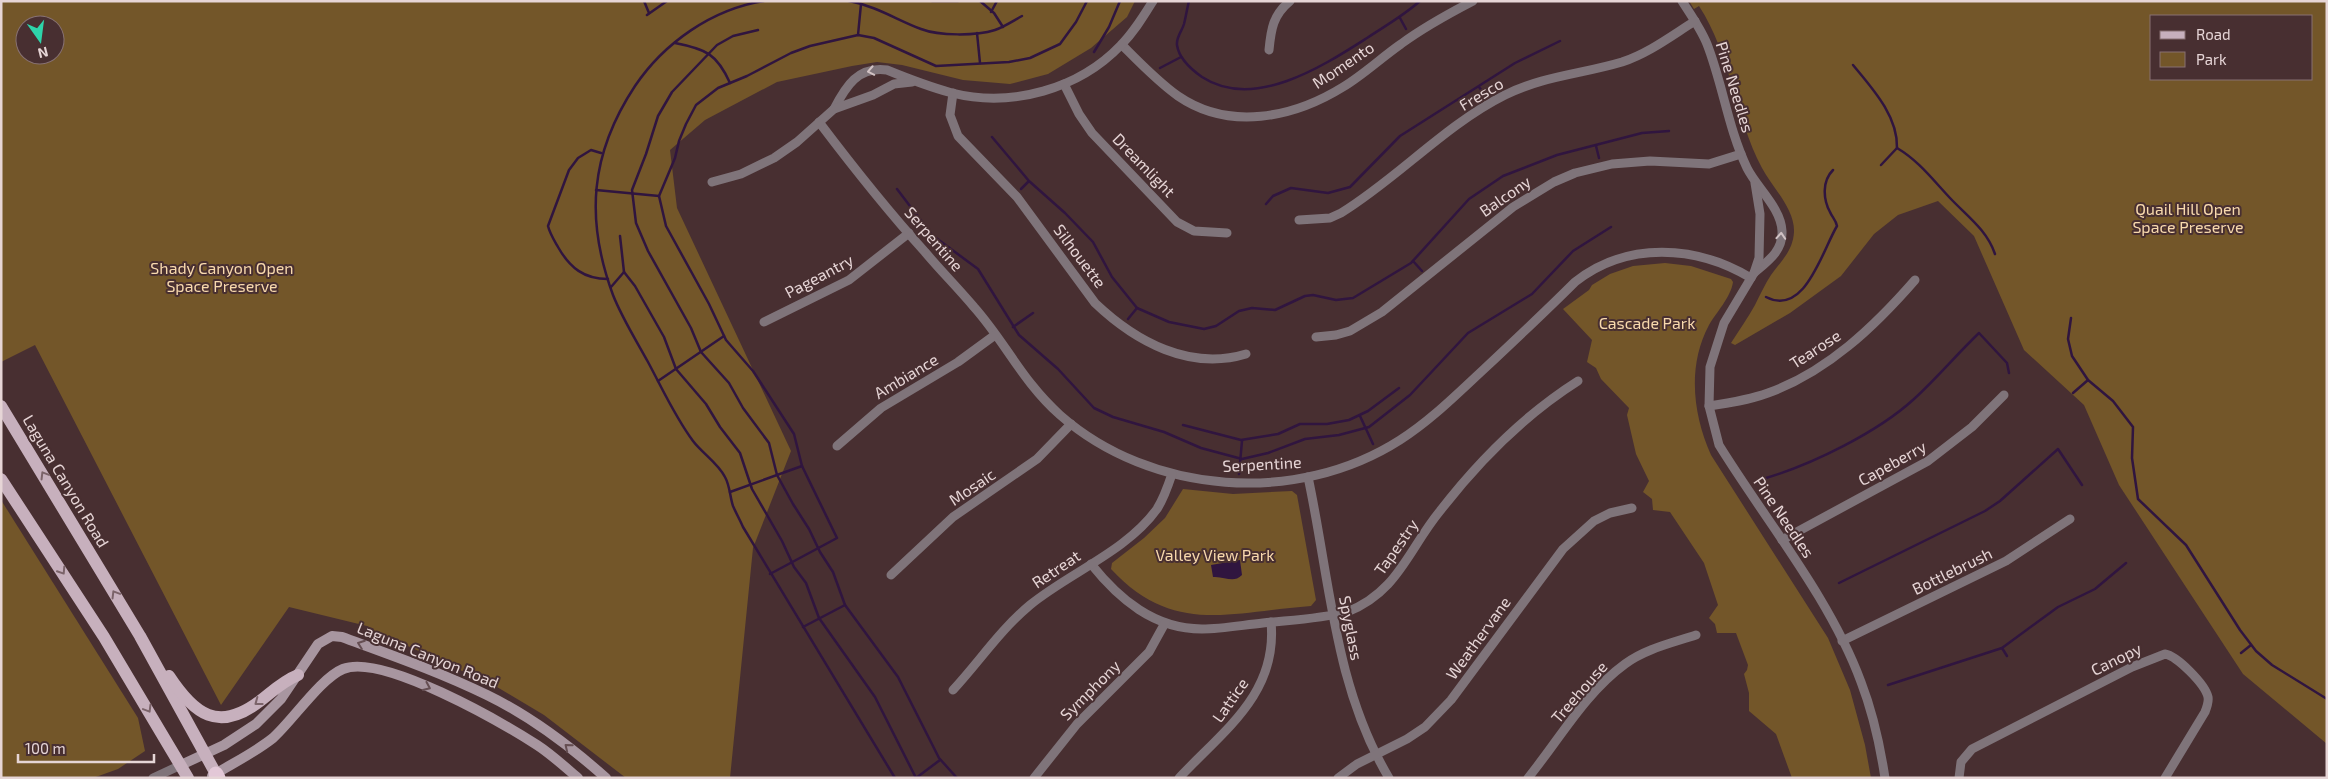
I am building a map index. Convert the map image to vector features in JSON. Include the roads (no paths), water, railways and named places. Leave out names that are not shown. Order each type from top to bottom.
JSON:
[{"type":"main road","name":"Laguna Canyon Road","points":[[1,406],[140,636],[214,776],[251,754],[272,738],[328,678],[343,669],[360,665],[412,680],[480,711],[538,746],[578,778]]},
{"type":"main road","points":[[1,479],[104,637],[188,778]]},
{"type":"main road","points":[[140,636],[150,646],[177,688],[198,711],[209,716],[224,718],[241,713],[261,700],[277,685],[298,675]]},
{"type":"main road","name":"Laguna Canyon Road","points":[[181,765],[204,756],[256,724],[282,699],[318,644],[332,636],[342,637],[418,665],[488,695],[548,731],[606,778]]},
{"type":"street","points":[[712,182],[741,174],[763,164],[797,142],[834,109],[850,82],[864,72],[878,69],[887,70],[953,93],[987,98],[1006,98],[1036,94],[1064,84],[1103,62],[1122,45],[1139,24],[1153,1]]},
{"type":"street","points":[[1269,50],[1273,22],[1277,13],[1290,1]]},
{"type":"street","name":"Momento","points":[[1122,45],[1178,96],[1214,113],[1251,118],[1282,113],[1327,96],[1344,86],[1426,27],[1473,1]]},
{"type":"street","name":"Pine Needles","points":[[1682,1],[1708,47],[1728,121],[1741,154],[1755,183],[1776,212],[1782,233],[1782,241],[1776,254],[1752,275]]},
{"type":"street","name":"Fresco","points":[[1299,220],[1330,218],[1342,213],[1466,119],[1505,95],[1543,80],[1621,62],[1639,55],[1694,21]]},
{"type":"street","points":[[834,109],[873,95],[894,84],[917,82]]},
{"type":"street","name":"Dreamlight","points":[[1064,84],[1079,114],[1092,133],[1178,222],[1194,230],[1227,234]]},
{"type":"street","name":"Silhouette","points":[[953,93],[950,114],[958,136],[1017,197],[1096,303],[1108,315],[1153,345],[1175,353],[1214,361],[1246,354]]},
{"type":"street","name":"Serpentine","points":[[819,122],[909,234],[976,309],[1026,380],[1071,424],[1116,451],[1172,474],[1201,480],[1240,483],[1308,477],[1365,458],[1411,433],[1459,392],[1575,282],[1606,263],[1641,253],[1667,251],[1703,258],[1752,275]]},
{"type":"street","name":"Balcony","points":[[1316,336],[1336,335],[1350,331],[1382,312],[1513,206],[1554,182],[1581,171],[1612,164],[1650,161],[1709,164],[1741,154]]},
{"type":"street","name":"Pine Needles","points":[[1755,183],[1760,220],[1759,258],[1752,275],[1724,324],[1712,356],[1708,379],[1709,406],[1719,445],[1815,591],[1858,674],[1869,703],[1885,778]]},
{"type":"street","name":"Pageantry","points":[[764,322],[849,280],[909,234]]},
{"type":"street","name":"Tearose","points":[[1709,406],[1769,392],[1812,370],[1865,332],[1916,280]]},
{"type":"street","name":"Ambiance","points":[[837,446],[881,408],[958,362],[995,336]]},
{"type":"street","name":"Tapestry","points":[[1091,564],[1122,599],[1139,611],[1165,623],[1202,629],[1333,615],[1355,609],[1388,586],[1404,567],[1439,511],[1470,476],[1539,408],[1578,381]]},
{"type":"street","name":"Capeberry","points":[[1782,540],[1928,461],[1972,427],[2004,395]]},
{"type":"street","name":"Mosaic","points":[[891,575],[954,517],[1037,459],[1071,424]]},
{"type":"street","name":"Retreat","points":[[953,690],[1019,615],[1044,594],[1091,564],[1132,534],[1151,516],[1163,498],[1172,474]]},
{"type":"street","name":"Spyglass","points":[[1308,477],[1333,615],[1350,690],[1376,754],[1389,778]]},
{"type":"street","name":"Weathervane","points":[[1338,778],[1351,768],[1408,739],[1425,727],[1443,710],[1558,554],[1574,537],[1594,521],[1632,508]]},
{"type":"street","name":"Bottlebrush","points":[[1842,641],[2006,561],[2070,519]]},
{"type":"street","name":"Lattice","points":[[1180,778],[1228,731],[1253,697],[1269,659],[1272,633],[1271,622]]},
{"type":"street","name":"Symphony","points":[[1034,778],[1077,724],[1149,652],[1165,623]]},
{"type":"street","name":"Treehouse","points":[[1528,778],[1603,683],[1625,664],[1650,651],[1696,635]]},
{"type":"street","name":"Canopy","points":[[1959,778],[1961,762],[1972,749],[2124,671],[2165,654],[2177,658],[2205,689],[2208,702],[2205,712],[2166,778]]},
{"type":"street","points":[[153,778],[181,765]]},
{"type":"waterway","points":[[644,1],[649,13]]},
{"type":"waterway","points":[[647,15],[667,1]]},
{"type":"waterway","points":[[764,1],[726,12],[691,30],[660,56],[635,86],[620,111],[601,162],[596,213],[598,240],[604,267],[617,304],[686,432],[722,472],[728,484],[733,506],[743,527],[895,778]]},
{"type":"waterway","points":[[849,1],[859,3],[921,29],[947,34],[987,32],[1002,27],[1022,16]]},
{"type":"waterway","points":[[932,1],[958,1]]},
{"type":"waterway","points":[[980,1],[994,13],[1003,27]]},
{"type":"waterway","points":[[991,12],[997,1]]},
{"type":"waterway","points":[[770,574],[837,538],[802,466],[794,434],[753,371],[726,340],[709,304],[666,226],[659,196],[675,158],[679,141],[696,105],[718,88],[747,76],[791,53],[810,46],[858,35],[874,38],[936,66],[1009,62],[1030,58],[1060,44],[1076,22],[1087,1]]},
{"type":"waterway","points":[[1094,52],[1109,27],[1120,1]]},
{"type":"waterway","points":[[1189,1],[1184,24],[1177,42],[1180,55],[1202,77],[1222,86],[1244,89],[1265,87],[1288,81],[1309,72],[1367,38],[1420,1]]},
{"type":"waterway","points":[[858,35],[861,4]]},
{"type":"waterway","points":[[1400,18],[1406,29]]},
{"type":"waterway","points":[[758,30],[733,36],[717,45],[672,92],[658,116],[632,190],[636,223],[648,251],[691,328],[701,352],[729,383],[743,408],[769,443],[777,475],[833,572],[845,605],[898,677],[939,758],[957,778]]},
{"type":"waterway","points":[[977,33],[980,63]]},
{"type":"waterway","points":[[1266,204],[1273,196],[1291,188],[1328,193],[1350,187],[1400,136],[1515,63],[1560,41]]},
{"type":"waterway","points":[[675,43],[709,54],[720,65],[730,83]]},
{"type":"waterway","points":[[1160,68],[1181,57]]},
{"type":"waterway","points":[[1853,65],[1882,103],[1893,125],[1897,148],[1881,165]]},
{"type":"waterway","points":[[1479,87],[1485,95]]},
{"type":"waterway","points":[[992,137],[1029,181],[1065,213],[1093,242],[1112,277],[1137,308],[1169,322],[1204,329],[1216,326],[1239,311],[1252,308],[1275,310],[1305,296],[1313,295],[1336,300],[1353,298],[1411,263],[1469,199],[1503,176],[1557,155],[1642,133],[1669,131]]},
{"type":"waterway","points":[[1596,146],[1599,158]]},
{"type":"waterway","points":[[1897,148],[1919,165],[1976,224],[1987,238],[1995,254]]},
{"type":"waterway","points":[[601,153],[591,150],[578,158],[569,170],[548,226],[558,247],[578,271],[592,277],[608,279]]},
{"type":"waterway","points":[[1766,297],[1780,301],[1791,298],[1802,290],[1818,265],[1837,226],[1825,196],[1825,185],[1829,174],[1833,170]]},
{"type":"waterway","points":[[1021,189],[1028,182]]},
{"type":"waterway","points":[[897,189],[932,235],[978,269],[1019,335],[1058,369],[1094,408],[1113,417],[1164,432],[1201,448],[1242,459],[1268,453],[1305,439],[1339,435],[1369,427],[1410,395],[1468,333],[1532,294],[1573,251],[1611,227]]},
{"type":"waterway","points":[[596,190],[659,196]]},
{"type":"waterway","points":[[620,236],[624,272],[635,286],[664,337],[676,369],[706,404],[720,427],[740,453],[752,489],[782,541],[794,567],[806,583],[819,618],[875,697],[916,778]]},
{"type":"waterway","points":[[1413,261],[1422,271]]},
{"type":"waterway","points":[[611,287],[624,272]]},
{"type":"waterway","points":[[1128,319],[1137,308]]},
{"type":"waterway","points":[[1013,327],[1033,313]]},
{"type":"waterway","points":[[2071,318],[2068,339],[2072,356],[2088,380],[2113,401],[2133,427],[2132,458],[2138,499],[2186,545],[2240,630],[2256,651],[2272,665],[2327,699]]},
{"type":"waterway","points":[[1766,478],[1824,456],[1864,435],[1882,423],[1914,399],[1979,333],[2007,363],[2009,373]]},
{"type":"waterway","points":[[658,381],[724,336]]},
{"type":"waterway","points":[[2073,393],[2088,380]]},
{"type":"waterway","points":[[1183,425],[1241,440],[1278,434],[1300,424],[1327,424],[1349,420],[1368,411],[1399,388]]},
{"type":"waterway","points":[[1360,416],[1373,444]]},
{"type":"waterway","points":[[1239,474],[1242,441]]},
{"type":"waterway","points":[[1839,583],[1985,511],[2000,501],[2058,449],[2082,485]]},
{"type":"waterway","points":[[730,492],[802,466]]},
{"type":"waterway","points":[[1888,685],[2002,648],[2058,607],[2095,589],[2126,563]]},
{"type":"waterway","points":[[803,627],[845,605]]},
{"type":"waterway","points":[[2241,653],[2251,645]]},
{"type":"waterway","points":[[2002,648],[2007,656]]},
{"type":"waterway","points":[[916,778],[940,760]]},
{"type":"park label","name":"Quail Hill Open Space Preserve","points":[[2188,218]]},
{"type":"park label","name":"Shady Canyon Open Space Preserve","points":[[222,277]]},
{"type":"park label","name":"Cascade Park","points":[[1647,323]]},
{"type":"park label","name":"Valley View Park","points":[[1215,555]]}]
